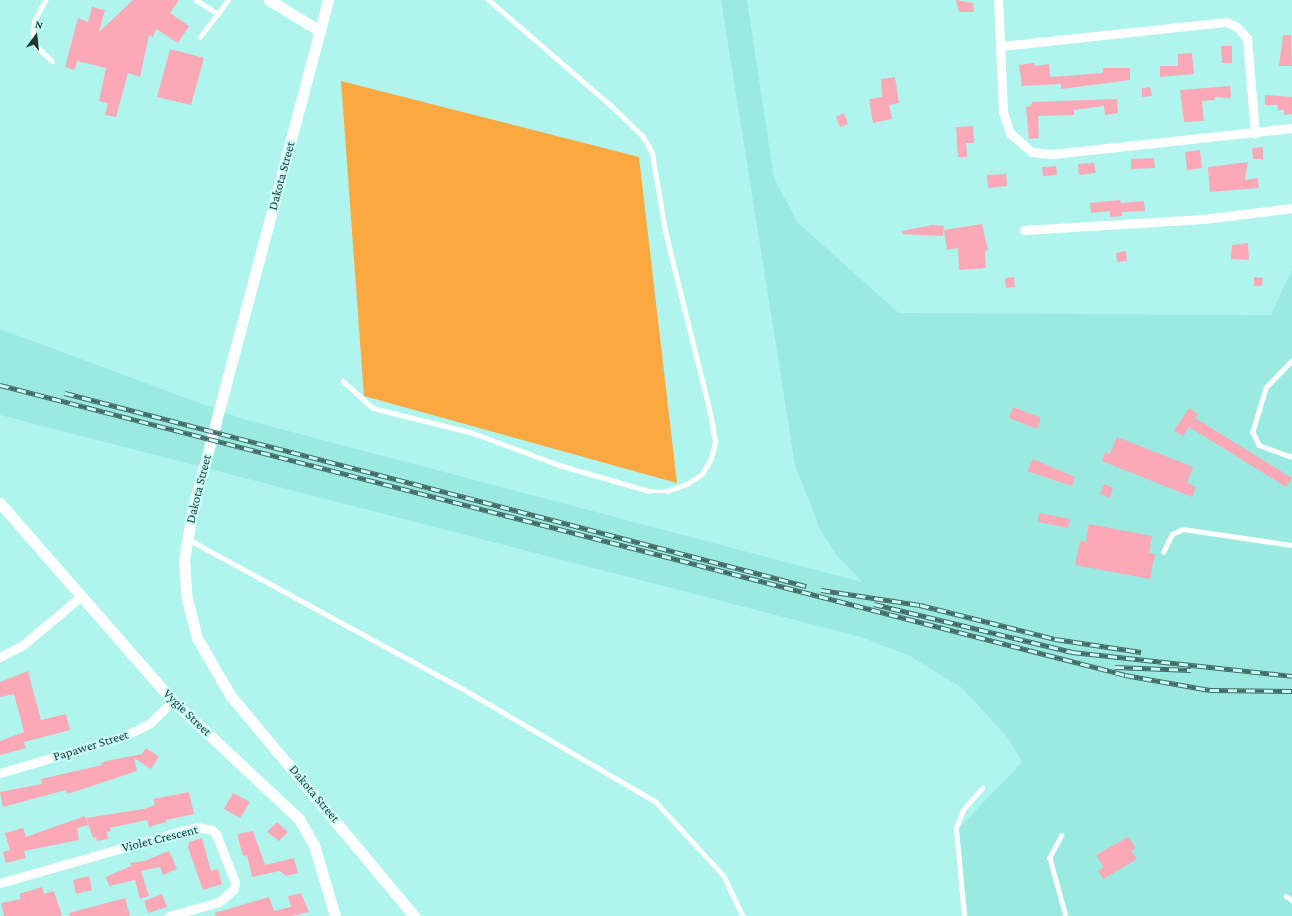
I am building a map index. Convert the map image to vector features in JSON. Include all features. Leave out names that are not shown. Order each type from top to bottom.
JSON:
[{"type":"street","points":[[269,0],[320,31]]},
{"type":"street","name":"Dakota Street","points":[[328,0],[192,512],[184,560],[187,599],[197,638],[211,666],[230,695],[414,916]]},
{"type":"street","points":[[998,0],[1001,46],[1002,112],[1010,133],[1032,152],[1052,154],[1255,134],[1292,128]]},
{"type":"street","points":[[1001,46],[1227,22],[1237,27],[1247,38],[1255,134]]},
{"type":"street","points":[[1024,230],[1204,219],[1292,208]]},
{"type":"street","name":"Vygie Street","points":[[0,503],[80,597],[173,701],[299,820],[314,845],[335,916]]},
{"type":"street","points":[[0,657],[23,645],[80,597]]},
{"type":"street","name":"Papawer Street","points":[[0,773],[125,736],[150,722],[173,701]]},
{"type":"street","name":"Violet Crescent","points":[[0,883],[185,830],[197,827],[212,830],[216,834],[235,882],[234,889],[219,902],[169,916]]},
{"type":"lane","points":[[46,0],[35,20],[33,33],[36,46],[52,61]]},
{"type":"lane","points":[[196,0],[218,14]]},
{"type":"lane","points":[[200,37],[228,0]]},
{"type":"lane","points":[[343,381],[373,408],[473,433],[559,465],[649,491],[667,491],[686,484],[702,474],[711,459],[715,442],[711,417],[665,231],[652,153],[642,136],[611,106],[488,0]]},
{"type":"lane","points":[[1292,361],[1266,388],[1253,432],[1260,445],[1292,458]]},
{"type":"lane","points":[[1163,552],[1172,534],[1183,529],[1292,545]]},
{"type":"lane","points":[[187,538],[463,689],[656,802],[724,876],[743,916]]},
{"type":"lane","points":[[964,916],[956,828],[963,810],[982,788]]},
{"type":"lane","points":[[1062,835],[1055,843],[1050,858],[1066,916]]},
{"type":"lane","points":[[1286,896],[1292,900]]},
{"type":"shaded area","points":[[721,0],[747,0],[774,178],[798,223],[899,313],[1271,315],[1292,269],[1292,916],[968,916],[957,830],[1022,762],[1008,738],[962,688],[910,656],[861,637],[0,415],[0,329],[243,419],[862,582],[837,556],[820,529],[795,465]]},
{"type":"shaded area","points":[[341,81],[639,157],[677,483],[364,396]]},
{"type":"building","points":[[133,0],[179,0],[170,13],[189,26],[178,43],[156,29],[153,37],[149,35],[140,77],[128,73],[116,117],[105,115],[108,103],[99,101],[106,68],[77,61],[75,70],[65,67],[78,18],[88,22],[92,7],[105,10],[99,32]]},
{"type":"building","points":[[956,0],[973,3],[974,12],[959,12]]},
{"type":"building","points":[[1283,35],[1291,35],[1292,66],[1279,66]]},
{"type":"building","points":[[1221,46],[1232,46],[1232,63],[1222,63]]},
{"type":"building","points":[[170,49],[204,58],[191,105],[157,97]]},
{"type":"building","points":[[1192,53],[1194,74],[1160,77],[1160,66],[1178,66],[1178,54]]},
{"type":"building","points":[[1034,63],[1035,66],[1049,64],[1050,77],[1103,73],[1103,68],[1130,68],[1130,80],[1061,89],[1061,84],[1022,86],[1019,65]]},
{"type":"building","points":[[895,77],[899,103],[889,105],[892,119],[873,123],[869,99],[882,97],[881,79]]},
{"type":"building","points":[[1230,86],[1231,98],[1215,97],[1215,100],[1202,101],[1204,121],[1184,122],[1180,90]]},
{"type":"building","points":[[1150,87],[1152,96],[1142,97],[1142,88]]},
{"type":"building","points":[[1265,95],[1292,97],[1292,114],[1284,115],[1284,110],[1278,110],[1278,105],[1265,105]]},
{"type":"building","points":[[1117,99],[1118,113],[1105,115],[1104,106],[1074,110],[1074,115],[1038,116],[1039,138],[1029,139],[1026,107],[1031,106],[1032,102]]},
{"type":"building","points":[[844,113],[848,124],[840,127],[836,117]]},
{"type":"building","points":[[973,126],[974,143],[966,143],[967,157],[958,157],[956,127]]},
{"type":"building","points":[[1263,147],[1263,159],[1253,159],[1252,148]]},
{"type":"building","points":[[1200,150],[1202,168],[1187,170],[1185,152]]},
{"type":"building","points":[[1154,158],[1155,168],[1131,169],[1131,159]]},
{"type":"building","points":[[1248,162],[1245,180],[1258,178],[1259,188],[1210,192],[1208,167]]},
{"type":"building","points":[[1094,163],[1096,173],[1079,175],[1078,164]]},
{"type":"building","points":[[1056,166],[1057,175],[1043,176],[1042,167]]},
{"type":"building","points":[[1006,174],[1007,186],[988,188],[987,175]]},
{"type":"building","points":[[1120,200],[1121,203],[1144,201],[1145,211],[1122,212],[1122,216],[1110,217],[1110,211],[1091,213],[1090,203]]},
{"type":"building","points":[[982,224],[988,250],[985,251],[986,268],[959,270],[958,248],[947,250],[944,230]]},
{"type":"building","points":[[932,225],[944,226],[943,236],[902,234],[902,231]]},
{"type":"building","points":[[1248,243],[1249,260],[1231,259],[1232,245]]},
{"type":"building","points":[[1126,251],[1127,261],[1117,262],[1116,253]]},
{"type":"building","points":[[1014,277],[1015,287],[1006,288],[1005,278]]},
{"type":"building","points":[[1254,277],[1263,278],[1262,286],[1254,286]]},
{"type":"building","points":[[1013,407],[1041,418],[1037,429],[1009,418]]},
{"type":"building","points":[[1189,408],[1198,414],[1195,418],[1292,478],[1286,487],[1189,427],[1183,436],[1174,431]]},
{"type":"building","points":[[1117,437],[1193,467],[1187,483],[1196,487],[1192,497],[1102,461],[1105,452],[1110,454]]},
{"type":"building","points":[[1033,459],[1075,477],[1072,486],[1027,471]]},
{"type":"building","points":[[1104,484],[1113,488],[1110,498],[1100,494]]},
{"type":"building","points":[[1039,513],[1070,519],[1068,528],[1038,522]]},
{"type":"building","points":[[1089,524],[1152,536],[1149,553],[1155,554],[1150,579],[1075,565],[1080,541],[1086,542]]},
{"type":"building","points":[[28,671],[41,720],[66,714],[70,730],[24,742],[26,748],[0,755],[0,741],[24,732],[14,694],[0,697],[0,682]]},
{"type":"building","points":[[146,748],[159,757],[151,769],[134,758],[137,771],[67,794],[66,790],[3,807],[0,792],[42,784],[41,779],[102,765],[101,763],[111,760],[142,754]]},
{"type":"building","points":[[189,792],[194,814],[166,820],[166,822],[149,827],[147,820],[110,828],[111,831],[107,832],[108,839],[97,841],[96,837],[93,838],[86,818],[144,809],[155,805],[153,799]]},
{"type":"building","points":[[233,793],[250,802],[240,818],[224,809]]},
{"type":"building","points":[[85,816],[88,825],[77,828],[79,840],[24,851],[26,858],[6,863],[3,852],[10,850],[5,833],[23,828],[26,837]]},
{"type":"building","points":[[277,822],[288,832],[279,841],[267,832]]},
{"type":"building","points":[[253,831],[265,865],[294,858],[298,873],[286,876],[280,871],[252,877],[247,855],[243,856],[237,834]]},
{"type":"building","points":[[1128,837],[1136,848],[1131,851],[1137,859],[1103,879],[1098,871],[1104,867],[1096,855]]},
{"type":"building","points":[[202,838],[211,871],[218,869],[222,884],[203,890],[188,847],[189,842]]},
{"type":"building","points":[[169,851],[177,869],[163,875],[160,867],[141,871],[149,896],[140,899],[135,880],[109,886],[106,877],[131,866],[130,863],[144,861]]},
{"type":"building","points":[[89,876],[92,890],[76,894],[73,880]]},
{"type":"building","points":[[42,887],[44,894],[54,891],[62,916],[4,916],[1,903],[21,899],[19,894]]},
{"type":"building","points":[[301,893],[309,912],[292,916],[215,916],[215,913],[269,897],[274,911],[291,907],[288,896]]},
{"type":"building","points":[[162,894],[167,907],[148,913],[144,901]]},
{"type":"building","points":[[125,898],[130,916],[70,916],[69,913]]},
{"type":"railway","points":[[0,385],[1125,675],[1210,690],[1292,691]]},
{"type":"railway","points":[[65,393],[806,586]]},
{"type":"railway","points":[[821,590],[920,605],[1055,639],[1141,652]]},
{"type":"railway","points":[[874,604],[1072,652],[1292,676]]},
{"type":"railway","points":[[1115,667],[1191,670]]}]
